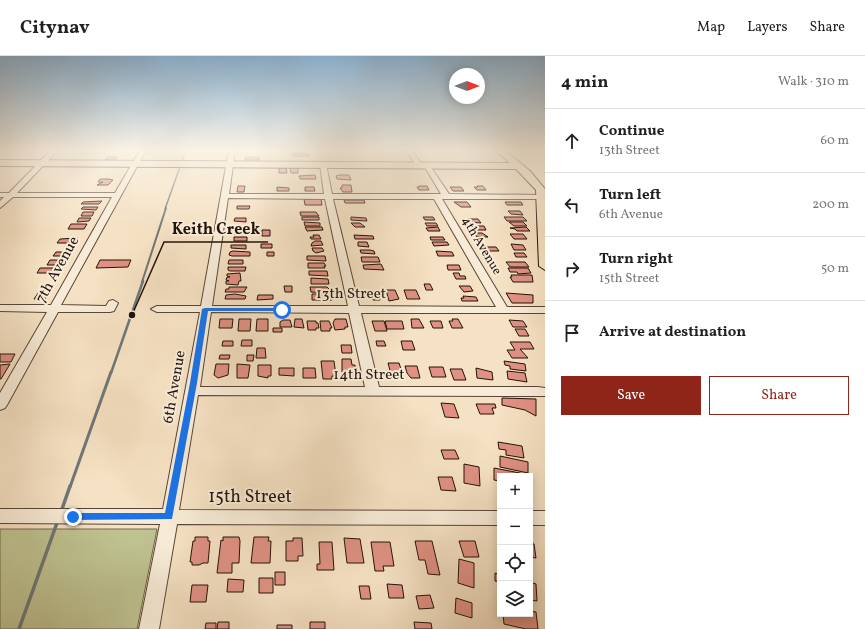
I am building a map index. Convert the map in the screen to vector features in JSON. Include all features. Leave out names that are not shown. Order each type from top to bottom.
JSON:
[{"type":"main road","points":[[530,177],[541,190],[545,266]]},
{"type":"street","points":[[0,206],[29,177]]},
{"type":"street","name":"7th Avenue","points":[[2,397],[128,177]]},
{"type":"street","name":"6th Avenue","points":[[149,629],[192,391],[227,177]]},
{"type":"street","points":[[325,177],[373,391]]},
{"type":"street","points":[[432,177],[446,196]]},
{"type":"street","points":[[0,195],[116,195]]},
{"type":"street","points":[[225,196],[541,197]]},
{"type":"street","name":"4th Avenue","points":[[436,196],[503,309]]},
{"type":"street","points":[[0,308],[110,308],[113,303]]},
{"type":"street","name":"13th Street","points":[[157,309],[545,310]]},
{"type":"street","name":"14th Street","points":[[192,391],[545,392]]},
{"type":"street","name":"15th Street","points":[[0,516],[497,518]]},
{"type":"street","points":[[533,518],[545,518]]},
{"type":"green space","points":[[0,529],[157,529],[137,629],[0,629]]},
{"type":"building","points":[[299,177],[315,177],[316,179],[300,179]]},
{"type":"building","points":[[336,177],[350,177],[351,180],[337,179]]},
{"type":"building","points":[[100,179],[113,180],[108,185],[97,185],[103,182],[98,182]]},
{"type":"building","points":[[342,185],[351,185],[352,192],[343,192],[340,188],[342,188]]},
{"type":"building","points":[[238,186],[245,186],[244,192],[237,192]]},
{"type":"building","points":[[427,186],[429,190],[419,190],[417,187]]},
{"type":"building","points":[[477,186],[483,186],[486,190],[477,190],[474,187],[478,187]]},
{"type":"building","points":[[277,187],[289,188],[289,191],[277,191]]},
{"type":"building","points":[[305,187],[314,187],[315,191],[305,191]]},
{"type":"building","points":[[450,187],[461,187],[464,191],[453,191]]},
{"type":"building","points":[[304,199],[321,199],[322,205],[305,205]]},
{"type":"building","points":[[344,200],[364,200],[365,203],[345,203]]},
{"type":"building","points":[[102,201],[99,204],[81,204],[83,202]]},
{"type":"building","points":[[454,202],[467,202],[471,207],[461,207]]},
{"type":"building","points":[[505,202],[521,202],[523,205],[507,205]]},
{"type":"building","points":[[237,206],[250,206],[249,209],[237,209]]},
{"type":"building","points":[[83,207],[98,207],[96,210],[81,209]]},
{"type":"building","points":[[508,211],[520,211],[523,215],[511,214]]},
{"type":"building","points":[[83,212],[94,212],[92,216],[81,216]]},
{"type":"building","points":[[300,212],[316,212],[319,216],[301,216]]},
{"type":"building","points":[[302,217],[319,217],[319,220],[302,220]]},
{"type":"building","points":[[351,217],[366,218],[367,221],[351,220]]},
{"type":"building","points":[[423,217],[433,217],[435,220],[425,220]]},
{"type":"building","points":[[504,217],[523,217],[527,221],[507,221]]},
{"type":"building","points":[[79,218],[91,218],[89,221],[77,222]]},
{"type":"building","points":[[235,218],[246,218],[246,222],[234,221]]},
{"type":"building","points":[[467,219],[478,219],[481,223],[469,222]]},
{"type":"building","points":[[304,222],[320,223],[320,226],[305,226]]},
{"type":"building","points":[[509,222],[523,222],[527,226],[514,226]]},
{"type":"building","points":[[351,223],[360,223],[365,227],[355,227]]},
{"type":"building","points":[[425,223],[436,223],[438,226],[427,226]]},
{"type":"building","points":[[71,224],[87,224],[84,229],[68,229]]},
{"type":"building","points":[[470,226],[484,226],[486,230],[472,230]]},
{"type":"building","points":[[305,227],[322,227],[323,230],[307,231]]},
{"type":"building","points":[[438,227],[440,231],[428,231],[426,228]]},
{"type":"building","points":[[526,227],[530,231],[517,231],[510,228]]},
{"type":"building","points":[[262,230],[270,230],[270,236],[262,236]]},
{"type":"building","points":[[233,231],[250,231],[250,234],[232,234]]},
{"type":"building","points":[[474,233],[482,233],[488,237],[477,237]]},
{"type":"building","points":[[510,234],[523,234],[527,239],[514,239]]},
{"type":"building","points":[[313,235],[319,235],[321,239],[311,239],[310,237],[314,237]]},
{"type":"building","points":[[354,235],[373,236],[374,239],[355,239]]},
{"type":"building","points":[[234,237],[247,237],[247,241],[234,241]]},
{"type":"building","points":[[430,237],[443,237],[445,240],[431,240]]},
{"type":"building","points":[[78,238],[76,243],[57,243],[60,239]]},
{"type":"building","points":[[315,241],[321,241],[323,245],[311,246]]},
{"type":"building","points":[[358,242],[367,242],[369,247],[358,246]]},
{"type":"building","points":[[432,242],[447,242],[449,245],[434,246]]},
{"type":"building","points":[[261,244],[272,244],[272,248],[261,248]]},
{"type":"building","points":[[511,244],[523,245],[526,250],[514,250]]},
{"type":"building","points":[[231,245],[246,245],[246,249],[231,248]]},
{"type":"building","points":[[483,247],[496,247],[499,251],[486,251]]},
{"type":"building","points":[[312,248],[322,248],[324,251],[316,253]]},
{"type":"building","points":[[360,250],[374,251],[375,254],[361,253]]},
{"type":"building","points":[[436,251],[452,252],[454,256],[438,256]]},
{"type":"building","points":[[56,252],[69,252],[66,256],[53,256]]},
{"type":"building","points":[[230,252],[250,252],[250,256],[232,256],[229,255]]},
{"type":"building","points":[[267,252],[274,252],[274,256],[267,256]]},
{"type":"building","points":[[514,253],[524,253],[527,257],[516,257]]},
{"type":"building","points":[[307,256],[325,256],[326,261],[307,260]]},
{"type":"building","points":[[361,257],[378,257],[380,262],[362,262]]},
{"type":"building","points":[[50,260],[66,260],[63,265],[47,265]]},
{"type":"building","points":[[100,260],[131,260],[128,267],[96,268]]},
{"type":"building","points":[[229,260],[243,260],[243,264],[228,264]]},
{"type":"building","points":[[506,262],[525,262],[529,267],[510,267]]},
{"type":"building","points":[[308,263],[324,263],[326,266],[324,266],[325,268],[308,268]]},
{"type":"building","points":[[381,264],[384,270],[364,269],[363,265]]},
{"type":"building","points":[[447,265],[459,265],[461,270],[448,270]]},
{"type":"building","points":[[228,267],[246,267],[245,271],[230,271],[228,270]]},
{"type":"building","points":[[40,268],[59,268],[56,273],[37,273]]},
{"type":"building","points":[[508,268],[528,268],[531,273],[518,274],[517,272],[510,272]]},
{"type":"building","points":[[309,271],[327,271],[328,276],[309,275]]},
{"type":"building","points":[[240,273],[241,281],[239,281],[238,285],[226,284],[226,281],[229,281],[226,280],[227,277],[230,277],[227,276],[227,274]]},
{"type":"building","points":[[453,273],[459,273],[460,276],[465,276],[466,279],[456,279]]},
{"type":"building","points":[[511,275],[532,275],[533,282],[513,282],[510,277],[512,277]]},
{"type":"building","points":[[311,278],[328,279],[329,284],[311,284]]},
{"type":"building","points":[[424,284],[430,284],[433,290],[426,290]]},
{"type":"building","points":[[284,286],[292,286],[292,292],[285,292]]},
{"type":"building","points":[[459,286],[470,286],[473,291],[464,292]]},
{"type":"building","points":[[229,287],[247,287],[244,292],[225,292],[226,289],[229,289]]},
{"type":"building","points":[[310,287],[327,287],[330,290],[328,290],[328,293],[311,292]]},
{"type":"building","points":[[41,289],[51,289],[45,299],[34,299]]},
{"type":"building","points":[[386,290],[395,290],[399,299],[389,301]]},
{"type":"building","points":[[404,290],[416,290],[420,299],[407,299]]},
{"type":"building","points":[[369,292],[379,293],[380,300],[373,300],[372,297],[370,297]]},
{"type":"building","points":[[506,293],[533,295],[533,303],[512,303]]},
{"type":"building","points":[[235,294],[246,296],[245,299],[225,299],[226,295]]},
{"type":"building","points":[[312,294],[331,294],[332,300],[312,300]]},
{"type":"building","points":[[258,295],[273,295],[273,299],[257,300]]},
{"type":"building","points":[[463,296],[476,297],[478,301],[462,301],[461,298],[464,298]]},
{"type":"building","points":[[220,319],[233,319],[232,328],[219,328]]},
{"type":"building","points":[[239,319],[251,319],[250,331],[238,331]]},
{"type":"building","points":[[257,319],[268,319],[268,331],[256,331]]},
{"type":"building","points":[[295,319],[302,319],[304,328],[294,327]]},
{"type":"building","points":[[335,319],[346,319],[348,327],[345,327],[345,329],[335,330],[333,323]]},
{"type":"building","points":[[411,319],[419,319],[424,328],[412,328]]},
{"type":"building","points":[[452,319],[458,319],[463,328],[452,328],[449,321],[453,321]]},
{"type":"building","points":[[283,320],[290,320],[292,327],[280,327],[280,322]]},
{"type":"building","points":[[509,320],[523,321],[527,327],[513,327]]},
{"type":"building","points":[[307,321],[316,321],[319,328],[316,328],[316,330],[308,330]]},
{"type":"building","points":[[320,321],[329,321],[332,328],[330,328],[330,331],[321,331]]},
{"type":"building","points":[[372,321],[384,321],[387,331],[375,331]]},
{"type":"building","points":[[385,321],[402,321],[404,329],[387,329]]},
{"type":"building","points":[[430,321],[441,321],[443,328],[433,328]]},
{"type":"building","points":[[273,328],[282,328],[282,332],[273,332]]},
{"type":"building","points":[[515,329],[525,329],[529,336],[519,336]]},
{"type":"building","points":[[242,340],[252,340],[252,346],[241,346]]},
{"type":"building","points":[[223,341],[233,341],[233,346],[222,346]]},
{"type":"building","points":[[376,341],[384,341],[386,346],[377,346]]},
{"type":"building","points":[[401,341],[412,341],[415,350],[403,350]]},
{"type":"building","points":[[510,342],[530,342],[534,349],[520,349],[528,358],[512,358],[507,350],[515,350]]},
{"type":"building","points":[[341,345],[351,345],[352,353],[342,353]]},
{"type":"building","points":[[257,348],[265,348],[266,358],[256,358]]},
{"type":"building","points":[[0,354],[15,354],[11,362],[0,362]]},
{"type":"building","points":[[220,355],[230,355],[229,359],[219,359]]},
{"type":"building","points":[[247,355],[254,355],[253,361],[247,361]]},
{"type":"building","points":[[342,359],[351,359],[352,365],[355,365],[356,378],[346,376],[345,372],[342,372]]},
{"type":"building","points":[[321,361],[334,361],[336,376],[332,376],[332,379],[323,379]]},
{"type":"building","points":[[504,361],[525,364],[526,371],[510,369],[510,366],[505,365]]},
{"type":"building","points":[[388,363],[399,363],[404,378],[392,378]]},
{"type":"building","points":[[10,364],[1,379],[0,379],[0,365]]},
{"type":"building","points":[[216,364],[229,364],[228,375],[218,378],[214,375]]},
{"type":"building","points":[[237,364],[250,365],[248,378],[237,378]]},
{"type":"building","points":[[258,365],[271,365],[271,376],[268,376],[268,378],[258,376]]},
{"type":"building","points":[[405,366],[417,366],[420,378],[411,378],[407,373]]},
{"type":"building","points":[[429,367],[443,367],[446,377],[432,377]]},
{"type":"building","points":[[279,368],[294,368],[294,376],[279,375]]},
{"type":"building","points":[[303,368],[315,368],[316,378],[303,378]]},
{"type":"building","points":[[476,368],[492,372],[493,380],[477,378]]},
{"type":"building","points":[[450,369],[462,369],[466,380],[454,380]]},
{"type":"building","points":[[507,371],[525,373],[527,382],[508,379]]},
{"type":"building","points":[[502,398],[536,399],[536,416],[525,410],[502,405]]},
{"type":"building","points":[[441,403],[454,404],[459,418],[445,417]]},
{"type":"building","points":[[476,404],[495,404],[496,408],[492,408],[494,414],[480,414]]},
{"type":"building","points":[[498,442],[522,446],[524,458],[506,455],[506,450],[499,449]]},
{"type":"building","points":[[441,450],[455,450],[459,459],[444,459]]},
{"type":"building","points":[[500,456],[528,462],[528,473],[500,467]]},
{"type":"building","points":[[464,464],[479,467],[480,486],[464,483]]},
{"type":"building","points":[[494,468],[520,473],[497,473],[497,480],[494,480]]},
{"type":"building","points":[[438,477],[452,477],[456,491],[441,490]]},
{"type":"building","points":[[195,537],[208,537],[208,541],[210,541],[208,563],[192,565],[192,562],[190,562]]},
{"type":"building","points":[[223,537],[239,537],[240,541],[239,563],[232,563],[232,573],[217,573],[221,540],[223,541]]},
{"type":"building","points":[[254,537],[269,537],[268,541],[271,541],[270,563],[251,563]]},
{"type":"building","points":[[293,538],[302,538],[303,556],[298,556],[298,561],[286,561],[286,541],[293,541]]},
{"type":"building","points":[[344,538],[360,539],[364,563],[347,563]]},
{"type":"building","points":[[415,541],[432,541],[440,575],[428,574],[425,560],[419,560]]},
{"type":"building","points":[[459,541],[475,541],[479,557],[464,557]]},
{"type":"building","points":[[319,542],[332,542],[334,570],[317,570],[317,564],[320,564]]},
{"type":"building","points":[[371,542],[390,542],[394,566],[383,566],[384,571],[375,571]]},
{"type":"building","points":[[533,544],[534,544],[536,558],[533,558]]},
{"type":"building","points":[[459,559],[474,563],[474,588],[458,583]]},
{"type":"building","points":[[275,572],[285,572],[285,585],[275,585]]},
{"type":"building","points":[[495,573],[497,574],[497,581],[495,581]]},
{"type":"building","points":[[259,578],[273,578],[273,593],[259,593]]},
{"type":"building","points":[[228,579],[244,580],[243,592],[227,592]]},
{"type":"building","points":[[533,583],[536,584],[537,601],[533,600]]},
{"type":"building","points":[[387,584],[402,585],[404,598],[389,598]]},
{"type":"building","points":[[192,585],[208,585],[206,602],[190,602]]},
{"type":"building","points":[[359,586],[369,586],[371,599],[361,599]]},
{"type":"building","points":[[430,595],[434,608],[419,609],[416,596]]},
{"type":"building","points":[[456,598],[472,603],[472,618],[455,613]]},
{"type":"building","points":[[533,612],[536,612],[538,629],[526,629],[504,624],[503,617],[533,617]]},
{"type":"building","points":[[218,622],[229,622],[229,629],[217,629]]},
{"type":"building","points":[[310,622],[325,622],[325,629],[310,629]]},
{"type":"building","points":[[414,622],[431,623],[432,629],[415,629]]},
{"type":"building","points":[[206,623],[216,623],[216,629],[205,629]]},
{"type":"building","points":[[277,625],[292,625],[292,629],[277,629]]},
{"type":"waterway","points":[[165,209],[176,177]]},
{"type":"waterway","points":[[142,282],[166,208]]},
{"type":"waterway","points":[[111,373],[143,281]]},
{"type":"waterway","points":[[70,487],[111,372]]},
{"type":"waterway","points":[[61,512],[70,486]]},
{"type":"waterway","points":[[19,629],[58,520]]},
{"type":"place","name":"Keith Creek","points":[[132,315]]},
{"type":"route","points":[[73,517],[169,517],[194,383],[205,309],[282,310]]}]
